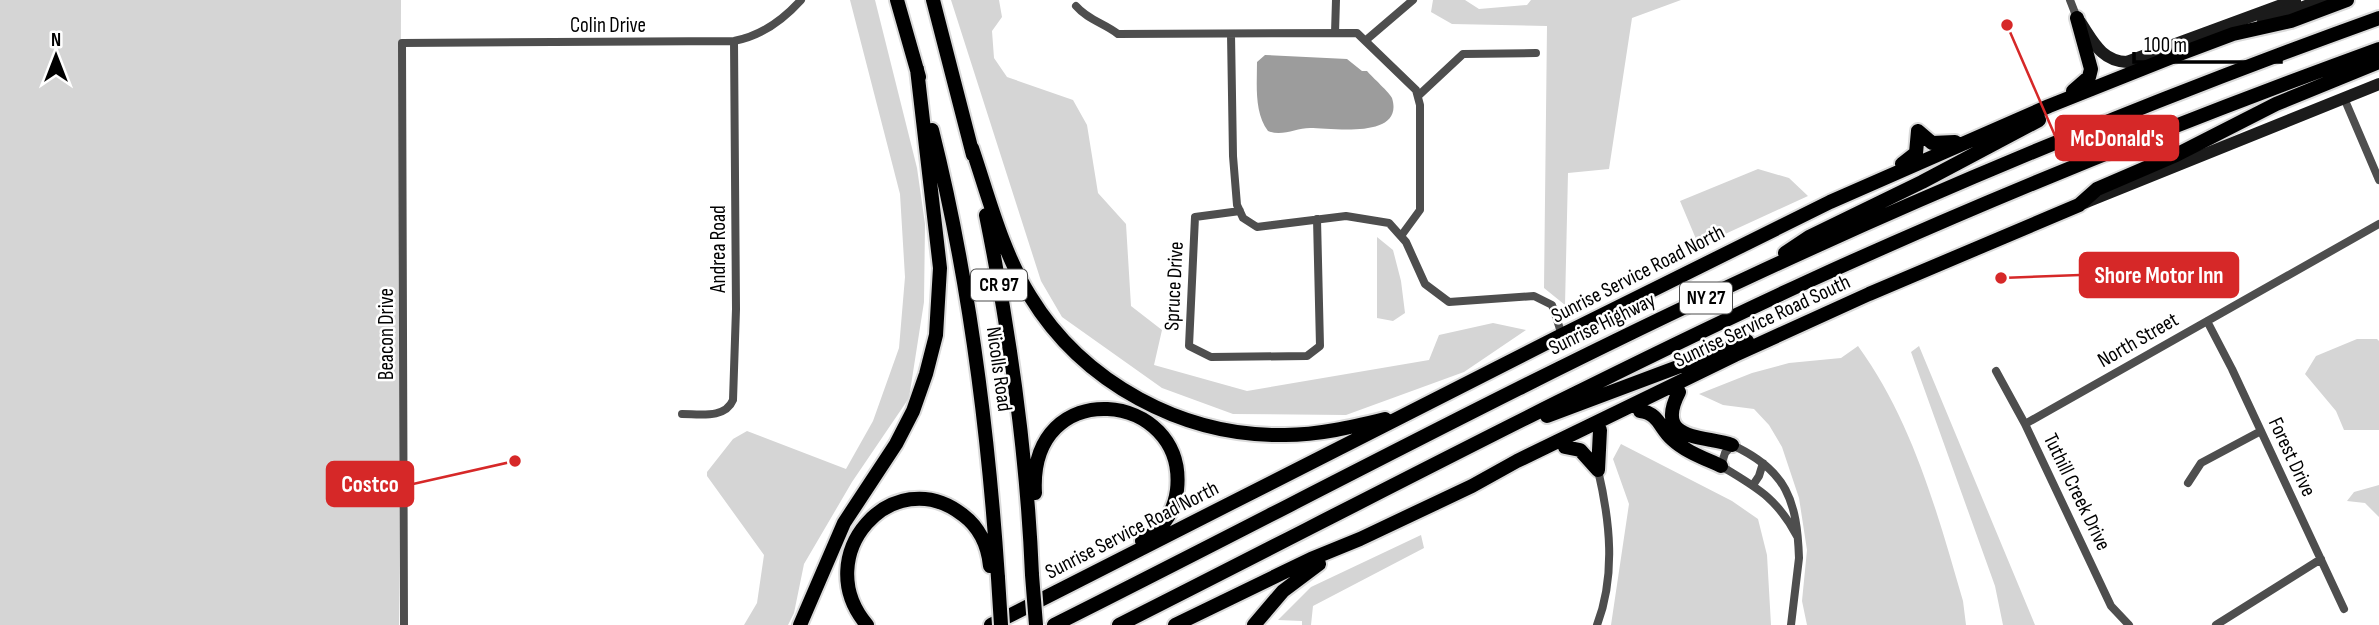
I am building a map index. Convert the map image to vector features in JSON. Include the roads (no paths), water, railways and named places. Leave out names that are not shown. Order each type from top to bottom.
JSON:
[{"type":"highway","name":"Nicolls Road","points":[[897,0],[917,69],[949,206],[969,311],[984,418],[994,579]]},
{"type":"highway","name":"Nicolls Road","points":[[933,0],[972,148],[994,253],[1018,413],[1036,625]]},
{"type":"highway","points":[[2233,34],[2291,21],[2347,0]]},
{"type":"highway","points":[[2049,106],[2080,86],[2090,74],[2090,60],[2077,18]]},
{"type":"highway","name":"Sunrise Highway","points":[[1054,625],[1553,371],[1747,278],[2019,158],[2379,18]]},
{"type":"highway","name":"Sunrise Service Road North","points":[[991,625],[1003,622],[1084,578],[1776,228],[2049,106],[2233,34]]},
{"type":"highway","name":"NY 27","points":[[1119,625],[1704,330],[1942,222],[2141,139],[2379,49]]},
{"type":"highway","points":[[1747,278],[1809,237],[1923,182],[2033,123],[2125,84],[2177,55]]},
{"type":"highway","points":[[2079,205],[2096,189],[2176,155],[2276,104],[2379,62]]},
{"type":"highway","points":[[800,625],[844,523],[896,444],[913,411],[934,345],[940,268],[917,69]]},
{"type":"highway","points":[[1883,178],[1916,153],[1917,131],[1936,144],[1973,139]]},
{"type":"highway","points":[[972,148],[1011,261],[1035,304],[1054,329],[1084,360],[1138,398],[1195,423],[1261,435],[1326,432],[1413,411]]},
{"type":"highway","name":"Sunrise Service Road South","points":[[1175,625],[1869,294],[2079,205]]},
{"type":"highway","points":[[1492,435],[1742,343],[1819,308],[1869,294]]},
{"type":"highway","points":[[1472,485],[1518,469],[1679,393],[1798,327]]},
{"type":"highway","points":[[1679,393],[1672,414],[1679,431],[1688,436],[1732,445]]},
{"type":"highway","points":[[1031,547],[1036,503],[1036,463],[1049,436],[1073,416],[1102,408],[1123,411],[1142,419],[1160,434],[1175,461],[1178,483],[1174,504],[1165,521],[1150,536],[1084,578]]},
{"type":"highway","points":[[1640,411],[1656,417],[1671,439],[1682,447],[1721,466]]},
{"type":"highway","points":[[1598,470],[1600,430]]},
{"type":"highway","points":[[1565,447],[1580,450],[1598,470]]},
{"type":"highway","points":[[867,625],[855,608],[847,587],[849,553],[853,542],[865,524],[885,509],[896,504],[923,500],[936,502],[960,512],[970,520],[983,540],[1003,622],[984,625]]},
{"type":"highway","points":[[1254,625],[1273,600],[1293,582],[1360,539]]},
{"type":"main road","points":[[2077,18],[2101,53],[2116,61],[2127,62],[2295,0]]},
{"type":"main road","name":"Sunrise Service Road North","points":[[2233,34],[2322,0]]},
{"type":"main road","name":"Sunrise Service Road South","points":[[2079,205],[2379,84]]},
{"type":"street","name":"Colin Drive","points":[[402,43],[734,41],[760,33],[786,15],[801,0]]},
{"type":"street","points":[[1335,33],[1336,0]]},
{"type":"street","points":[[1365,41],[1413,0]]},
{"type":"street","points":[[2070,0],[2077,18]]},
{"type":"street","points":[[1076,6],[1085,16],[1118,34],[1357,33],[1416,90],[1418,96],[1420,210],[1401,236]]},
{"type":"street","points":[[1231,34],[1233,156],[1237,205],[1243,218],[1257,227],[1346,216],[1388,223],[1406,242],[1425,284],[1449,302],[1534,296],[1552,305],[1562,335]]},
{"type":"street","name":"Andrea Road","points":[[682,414],[720,412],[729,408],[733,400],[736,309],[734,41]]},
{"type":"street","name":"Beacon Drive","points":[[402,43],[404,625]]},
{"type":"street","points":[[1418,96],[1463,54],[1536,52]]},
{"type":"street","points":[[2344,98],[2379,180]]},
{"type":"street","name":"Spruce Drive","points":[[1240,211],[1195,217],[1189,346],[1211,357],[1307,356],[1320,346],[1317,219]]},
{"type":"street","name":"North Street","points":[[2025,424],[2379,223]]},
{"type":"street","name":"Forest Drive","points":[[2207,321],[2344,609]]},
{"type":"street","name":"Tuthill Creek Drive","points":[[1996,372],[2025,424],[2111,606],[2129,625]]},
{"type":"street","points":[[2188,483],[2201,463],[2261,431]]},
{"type":"street","points":[[1791,625],[1798,569],[1797,536],[1795,513],[1787,489],[1774,471],[1732,445],[1725,453],[1721,466],[1753,485],[1783,510],[1797,536]]},
{"type":"street","points":[[1753,485],[1763,463]]},
{"type":"street","points":[[1597,625],[1607,590],[1609,563],[1605,503],[1598,470]]},
{"type":"street","points":[[2216,625],[2321,559]]},
{"type":"place","name":"McDonald's","points":[[2007,25]]},
{"type":"place","name":"Shore Motor Inn","points":[[2001,278]]},
{"type":"place","name":"Costco","points":[[515,461]]}]
